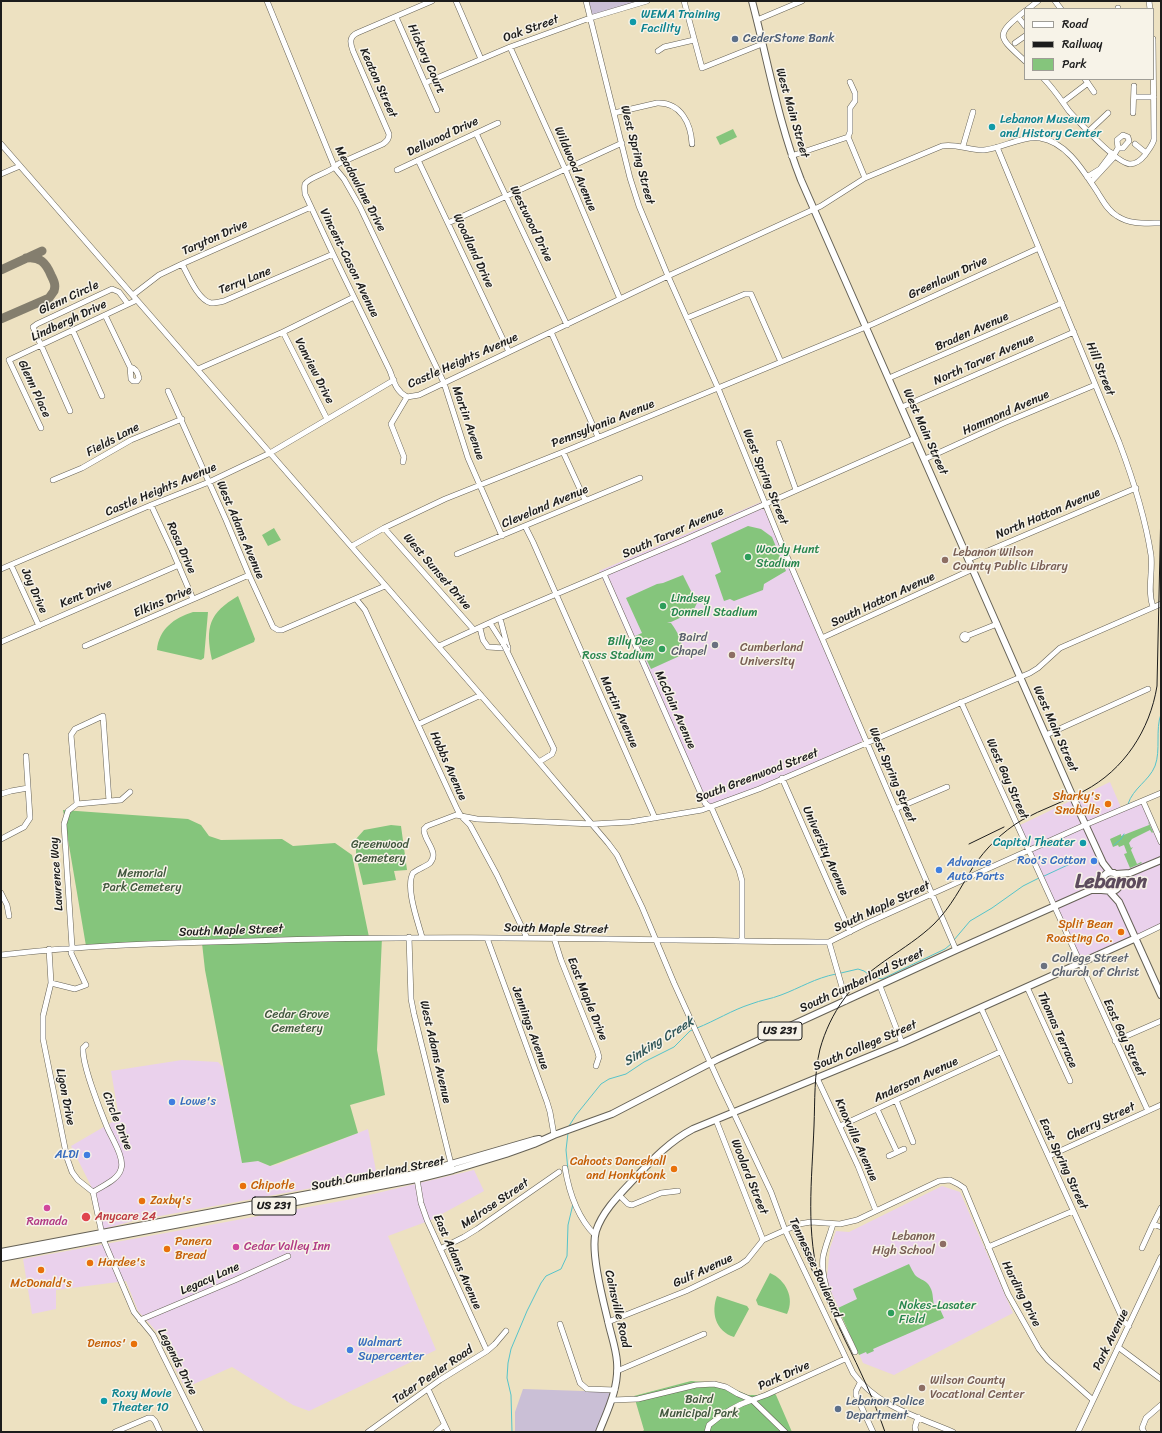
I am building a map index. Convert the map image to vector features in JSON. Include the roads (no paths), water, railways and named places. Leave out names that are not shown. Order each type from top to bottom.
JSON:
[{"type":"main road","name":"West Main Street","points":[[752,1],[781,122],[792,156],[814,209],[1103,863],[1113,873]]},
{"type":"main road","name":"US 231","points":[[1102,878],[1113,873],[1130,873],[1161,860]]},
{"type":"main road","name":"West Main Street","points":[[1102,878],[1103,863]]},
{"type":"main road","points":[[1113,873],[1120,878],[1119,902]]},
{"type":"main road","name":"US 231","points":[[1108,891],[1116,890],[1130,873]]},
{"type":"main road","points":[[1102,878],[1102,886],[1119,902],[1161,995]]},
{"type":"main road","name":"South Cumberland Street","points":[[1,1258],[103,1236],[452,1167],[520,1149],[625,1108],[711,1063],[880,986],[955,947],[1054,907],[1091,890],[1098,885],[1102,878]]},
{"type":"main road","points":[[1091,890],[1108,891]]},
{"type":"main road","name":"South College Street","points":[[619,1195],[659,1154],[681,1135],[693,1129],[902,1043],[1136,938]]},
{"type":"main road","name":"South Cumberland Street","points":[[1,1252],[103,1236],[417,1180],[452,1167]]},
{"type":"main road","name":"Cainsville Road","points":[[599,1432],[613,1400],[617,1371],[616,1348],[608,1322],[597,1267],[595,1235],[600,1221],[619,1195]]},
{"type":"street","name":"Meadowlane Drive","points":[[267,1],[335,168],[344,179],[360,206],[444,383]]},
{"type":"street","name":"Hickory Court","points":[[414,1],[417,8]]},
{"type":"street","name":"Keaton Street","points":[[335,168],[338,164],[383,144],[389,137],[353,51],[350,41],[351,37],[357,33],[432,1]]},
{"type":"street","points":[[456,1],[481,60]]},
{"type":"street","name":"West Spring Street","points":[[586,1],[635,195],[668,276],[718,388],[822,638],[955,947]]},
{"type":"street","name":"Oak Street","points":[[425,83],[510,47],[590,18],[647,1]]},
{"type":"street","points":[[684,1],[702,68],[762,44]]},
{"type":"street","points":[[757,20],[802,1]]},
{"type":"street","points":[[1029,8],[1038,1]]},
{"type":"street","points":[[1024,13],[1008,24],[1003,31],[1005,42],[1024,60]]},
{"type":"street","name":"Hickory Court","points":[[396,17],[437,110]]},
{"type":"street","points":[[1018,17],[1024,25]]},
{"type":"street","points":[[1015,43],[1024,37]]},
{"type":"street","points":[[658,50],[664,47],[694,40]]},
{"type":"street","name":"Wildwood Avenue","points":[[510,47],[620,299]]},
{"type":"street","points":[[1045,80],[1089,132],[1114,155],[1129,164],[1138,162],[1142,159],[1153,143],[1154,139],[1154,57]]},
{"type":"street","points":[[1063,102],[1087,81],[1094,92]]},
{"type":"street","points":[[850,82],[855,93],[855,101],[850,108],[850,130],[848,136],[865,178]]},
{"type":"street","points":[[1133,113],[1134,86]]},
{"type":"street","points":[[1134,96],[1154,98]]},
{"type":"street","points":[[614,113],[662,103],[671,106],[678,110],[685,118],[690,130],[692,144]]},
{"type":"street","points":[[963,146],[973,112]]},
{"type":"street","points":[[1089,132],[1108,113]]},
{"type":"street","name":"Dellwood Drive","points":[[397,170],[498,123]]},
{"type":"street","name":"Westwood Drive","points":[[476,133],[567,325]]},
{"type":"street","points":[[792,156],[848,136]]},
{"type":"street","name":"Castle Heights Avenue","points":[[1,569],[150,504],[209,482],[270,453],[394,380],[394,385],[397,389],[407,397],[413,397],[668,276],[814,209],[830,201],[865,178],[942,146],[963,146],[977,150],[985,150],[1028,138],[1047,140],[1058,145],[1065,151],[1091,182],[1108,208],[1118,217],[1130,222],[1161,223]]},
{"type":"street","points":[[448,223],[622,143]]},
{"type":"street","name":"Tennessee Boulevard","points":[[1,144],[540,762],[593,824],[617,855],[733,1113],[771,1192],[785,1230],[845,1359],[860,1382],[880,1400],[953,1432]]},
{"type":"street","points":[[1135,144],[1146,153]]},
{"type":"street","name":"Hill Street","points":[[997,147],[1119,442],[1136,488],[1151,554],[1151,599],[1153,607]]},
{"type":"street","points":[[1091,182],[1106,167],[1118,148]]},
{"type":"street","points":[[1087,177],[1100,169],[1114,155]]},
{"type":"street","name":"Woodland Drive","points":[[418,160],[509,352]]},
{"type":"street","points":[[1,174],[20,166]]},
{"type":"street","name":"Vincent-Cason Avenue","points":[[335,168],[306,183],[304,188],[311,207],[333,254],[394,380]]},
{"type":"street","name":"Taryton Drive","points":[[135,298],[144,285],[159,275],[311,207]]},
{"type":"street","name":"Greenlawn Drive","points":[[866,327],[1039,248]]},
{"type":"street","name":"Terry Lane","points":[[182,264],[197,292],[206,301],[214,303],[224,301],[333,254]]},
{"type":"street","name":"Glenn Circle","points":[[41,345],[33,328],[44,321],[112,289],[119,292],[128,304]]},
{"type":"street","points":[[687,318],[745,294],[751,294],[781,362]]},
{"type":"street","name":"Vanview Drive","points":[[198,369],[283,332],[354,297]]},
{"type":"street","name":"Lindbergh Drive","points":[[9,360],[128,304],[135,298]]},
{"type":"street","name":"Braden Avenue","points":[[889,378],[1062,303]]},
{"type":"street","points":[[105,315],[130,367]]},
{"type":"street","name":"Pennsylvania Avenue","points":[[352,546],[384,528],[445,499],[866,327]]},
{"type":"street","points":[[72,331],[102,396]]},
{"type":"street","name":"Vanview Drive","points":[[283,332],[327,419]]},
{"type":"street","points":[[551,332],[598,437]]},
{"type":"street","name":"North Tarver Avenue","points":[[902,407],[1074,332]]},
{"type":"street","points":[[41,345],[70,411]]},
{"type":"street","name":"Glenn Place","points":[[9,360],[41,428]]},
{"type":"street","name":"Martin Avenue","points":[[444,383],[463,444],[479,485],[502,536]]},
{"type":"street","name":"Hammond Avenue","points":[[925,459],[1004,423],[1095,385]]},
{"type":"street","name":"West Adams Avenue","points":[[168,391],[182,419],[273,628],[282,630],[356,599]]},
{"type":"street","points":[[403,462],[404,457],[391,424],[407,397]]},
{"type":"street","name":"Fields Lane","points":[[53,480],[82,468],[131,440],[182,419]]},
{"type":"street","name":"South Tarver Avenue","points":[[439,646],[500,618],[557,595],[915,438]]},
{"type":"street","points":[[778,443],[796,490]]},
{"type":"street","points":[[563,452],[585,500]]},
{"type":"street","name":"Cleveland Avenue","points":[[457,554],[640,478]]},
{"type":"street","name":"North Hatton Avenue","points":[[969,559],[1136,488]]},
{"type":"street","name":"Rosa Drive","points":[[150,504],[194,599]]},
{"type":"street","name":"Martin Avenue","points":[[525,526],[656,818]]},
{"type":"street","name":"West Sunset Drive","points":[[384,528],[477,629],[488,647],[506,647]]},
{"type":"street","name":"Joy Drive","points":[[11,565],[39,626]]},
{"type":"street","name":"Kent Drive","points":[[1,642],[179,565]]},
{"type":"street","name":"South Hatton Avenue","points":[[822,638],[973,569]]},
{"type":"street","name":"McClain Avenue","points":[[604,574],[705,803],[710,808],[739,870],[742,881],[742,941]]},
{"type":"street","name":"Elkins Drive","points":[[85,646],[249,575]]},
{"type":"street","points":[[356,599],[385,586]]},
{"type":"street","name":"Hobbs Avenue","points":[[356,599],[366,610],[461,816],[470,825],[494,868],[527,938]]},
{"type":"street","name":"South Greenwood Street","points":[[461,816],[476,819],[615,824],[710,808],[1020,677],[1038,668],[1060,648],[1161,604]]},
{"type":"street","points":[[500,618],[506,647]]},
{"type":"street","points":[[490,623],[506,647],[554,749],[552,754],[540,762]]},
{"type":"street","points":[[967,636],[997,624]]},
{"type":"street","points":[[1046,735],[1148,689]]},
{"type":"street","points":[[419,724],[481,695]]},
{"type":"street","name":"West Gay Street","points":[[961,702],[1054,907]]},
{"type":"street","points":[[109,801],[103,716],[75,729],[71,735],[77,804],[121,800],[130,792]]},
{"type":"street","points":[[1,839],[20,830],[30,818],[26,756]]},
{"type":"street","name":"University Avenue","points":[[782,778],[850,932]]},
{"type":"street","points":[[895,809],[947,787]]},
{"type":"street","points":[[1,794],[28,788]]},
{"type":"street","name":"South Maple Street","points":[[1,955],[72,947],[319,938],[554,938],[829,942],[932,894],[1161,793]]},
{"type":"street","points":[[1143,801],[1161,842]]},
{"type":"street","name":"Lawrence Way","points":[[51,983],[75,989],[86,985],[71,953],[72,947],[64,824],[68,811],[77,804]]},
{"type":"street","points":[[422,937],[411,894],[410,882],[413,873],[428,864],[433,857],[432,850],[424,834],[424,829],[427,826],[456,815],[461,816]]},
{"type":"street","points":[[1,893],[7,906],[9,916]]},
{"type":"street","name":"East Gay Street","points":[[1054,907],[1148,1111]]},
{"type":"street","points":[[1136,938],[1161,926]]},
{"type":"street","name":"West Adams Avenue","points":[[409,937],[411,999],[452,1167]]},
{"type":"street","name":"Jennings Avenue","points":[[487,938],[547,1102],[556,1134]]},
{"type":"street","name":"East Maple Drive","points":[[554,938],[581,1012],[598,1050],[599,1057],[596,1066]]},
{"type":"street","points":[[829,942],[846,1001]]},
{"type":"street","name":"Ligon Drive","points":[[49,949],[51,983],[43,1023],[45,1049],[67,1158],[72,1172],[78,1180],[93,1192]]},
{"type":"street","points":[[880,986],[902,1043]]},
{"type":"street","name":"Thomas Terrace","points":[[1027,987],[1070,1081]]},
{"type":"street","name":"East Spring Street","points":[[981,1008],[1124,1322],[1129,1326]]},
{"type":"street","points":[[1115,1041],[1161,1021]]},
{"type":"street","name":"Circle Drive","points":[[86,1045],[83,1048],[83,1052],[92,1085],[107,1127],[122,1162],[121,1170],[118,1175],[93,1192]]},
{"type":"street","name":"Anderson Avenue","points":[[840,1126],[1000,1052]]},
{"type":"street","name":"Knoxville Avenue","points":[[818,1078],[858,1166],[876,1212]]},
{"type":"street","points":[[896,1100],[913,1142]]},
{"type":"street","name":"Cherry Street","points":[[1049,1156],[1161,1106]]},
{"type":"street","points":[[876,1109],[897,1152]]},
{"type":"street","name":"Woolard Street","points":[[716,1120],[763,1240]]},
{"type":"street","points":[[889,1156],[904,1149]]},
{"type":"street","points":[[564,1168],[567,1182],[579,1212],[595,1235]]},
{"type":"street","name":"Melrose Street","points":[[440,1249],[477,1229],[559,1172]]},
{"type":"street","name":"East Adams Avenue","points":[[417,1180],[423,1210],[487,1350]]},
{"type":"street","name":"Gulf Avenue","points":[[608,1322],[686,1291],[740,1265],[747,1260],[763,1240],[799,1224],[811,1222],[833,1224],[857,1220],[939,1181],[950,1180],[955,1182]]},
{"type":"street","name":"Harding Drive","points":[[955,1182],[964,1188],[1009,1297],[1039,1349],[1048,1360],[1093,1400]]},
{"type":"street","points":[[619,1195],[628,1204],[632,1205],[661,1193],[678,1191]]},
{"type":"street","points":[[93,1192],[103,1236]]},
{"type":"street","points":[[1142,1248],[1161,1208]]},
{"type":"street","points":[[988,1247],[1073,1211]]},
{"type":"street","points":[[833,1224],[823,1256],[824,1280],[829,1295],[855,1352]]},
{"type":"street","points":[[1153,1224],[1161,1227]]},
{"type":"street","name":"Legends Drive","points":[[103,1236],[134,1312],[154,1335],[201,1432]]},
{"type":"street","name":"Legacy Lane","points":[[140,1320],[288,1256]]},
{"type":"street","name":"Park Avenue","points":[[1078,1432],[1161,1257]]},
{"type":"street","points":[[560,1324],[580,1383],[587,1389],[615,1390]]},
{"type":"street","name":"Tater Peeler Road","points":[[368,1432],[454,1370],[487,1350],[495,1344],[506,1331]]},
{"type":"street","points":[[617,1371],[704,1334]]},
{"type":"street","points":[[1118,1347],[1161,1379]]},
{"type":"street","name":"Park Drive","points":[[613,1400],[638,1399],[696,1384],[714,1384],[726,1386],[738,1394],[752,1400],[766,1396],[845,1359]]},
{"type":"street","points":[[860,1382],[856,1395],[873,1432]]},
{"type":"street","points":[[428,1389],[448,1432]]},
{"type":"street","points":[[707,1432],[709,1424],[715,1419],[738,1404],[752,1400],[785,1432]]},
{"type":"street","points":[[1144,1432],[1142,1428],[1146,1418],[1161,1405]]},
{"type":"street","points":[[916,1432],[915,1427],[918,1417]]},
{"type":"street","points":[[115,1432],[148,1418],[152,1418],[155,1421],[160,1432]]},
{"type":"street","points":[[436,1432],[444,1425]]},
{"type":"waterway","name":"Sinking Creek","points":[[1128,804],[1133,793],[1149,776],[1155,766],[1158,753],[1158,727],[1161,714]]},
{"type":"waterway","name":"Sinking Creek","points":[[1114,845],[1124,834]]},
{"type":"waterway","name":"Sinking Creek","points":[[1042,877],[1072,863]]},
{"type":"waterway","name":"Sinking Creek","points":[[954,940],[970,921],[992,908],[1023,886],[1039,878]]},
{"type":"waterway","name":"Sinking Creek","points":[[841,973],[858,969],[871,976],[882,979],[945,949],[951,944]]},
{"type":"waterway","name":"Sinking Creek","points":[[697,1028],[744,1006],[777,996],[836,974]]},
{"type":"waterway","name":"Sinking Creek","points":[[569,1126],[601,1084],[609,1079],[626,1074],[644,1062],[674,1047],[692,1030]]},
{"type":"waterway","name":"Sinking Creek","points":[[568,1133],[566,1150],[568,1170]]},
{"type":"waterway","name":"Sinking Creek","points":[[512,1432],[511,1395],[507,1378],[511,1349],[541,1283],[546,1276],[561,1269],[567,1256],[568,1225],[573,1204]]},
{"type":"railway","points":[[885,1432],[866,1385],[826,1299],[816,1266],[811,1227],[811,1186],[816,1078],[820,1049],[833,1017],[853,987],[875,968],[923,934],[934,924],[951,904],[978,860],[995,841],[1022,820],[1076,795],[1098,782],[1111,772],[1133,747],[1148,718],[1157,686],[1161,506]]},
{"type":"railway","points":[[969,844],[1004,827]]},
{"type":"railway","points":[[794,1232],[814,1274]]},
{"type":"place","name":"WEMA Training Facility","points":[[633,22]]},
{"type":"place","name":"CederStone Bank","points":[[735,39]]},
{"type":"place","name":"Lebanon Museum and History Center","points":[[992,127]]},
{"type":"place","name":"Woody Hunt Stadium","points":[[748,557]]},
{"type":"place","name":"Lebanon Wilson County Public Library","points":[[945,560]]},
{"type":"place","name":"Lindsey Donnell Stadium","points":[[663,606]]},
{"type":"place","name":"Baird Chapel","points":[[715,645]]},
{"type":"place","name":"Billy Dee Ross Stadium","points":[[662,649]]},
{"type":"place","name":"Cumberland University","points":[[732,655]]},
{"type":"place","name":"Sharky's Snoballs","points":[[1108,804]]},
{"type":"place","name":"Capitol Theater","points":[[1083,843]]},
{"type":"place","name":"Roo's Cotton","points":[[1094,861]]},
{"type":"place","name":"Advance Auto Parts","points":[[939,870]]},
{"type":"place","name":"Split Bean Roasting Co.","points":[[1121,932]]},
{"type":"place","name":"College Street Church of Christ","points":[[1044,966]]},
{"type":"place","name":"Lowe's","points":[[172,1102]]},
{"type":"place","name":"ALDI","points":[[87,1155]]},
{"type":"place","name":"Cahoots Dancehall and Honkytonk","points":[[674,1169]]},
{"type":"place","name":"Chipotle","points":[[243,1186]]},
{"type":"place","name":"Zaxby's","points":[[142,1201]]},
{"type":"place","name":"Ramada","points":[[47,1208]]},
{"type":"place","name":"Anycare 24","points":[[86,1217]]},
{"type":"place","name":"Lebanon High School","points":[[943,1244]]},
{"type":"place","name":"Cedar Valley Inn","points":[[236,1247]]},
{"type":"place","name":"Panera Bread","points":[[167,1249]]},
{"type":"place","name":"Hardee's","points":[[90,1263]]},
{"type":"place","name":"McDonald's","points":[[41,1270]]},
{"type":"place","name":"Nokes-Lasater Field","points":[[891,1313]]},
{"type":"place","name":"Demos'","points":[[134,1344]]},
{"type":"place","name":"Walmart Supercenter","points":[[350,1350]]},
{"type":"place","name":"Wilson County Vocational Center","points":[[922,1388]]},
{"type":"place","name":"Roxy Movie Theater 10","points":[[104,1401]]},
{"type":"place","name":"Lebanon Police Department","points":[[838,1409]]},
{"type":"district","name":"Lebanon","points":[[1111,883]]},
{"type":"park label","name":"Greenwood Cemetery","points":[[380,852]]},
{"type":"park label","name":"Memorial Park Cemetery","points":[[142,881]]},
{"type":"park label","name":"Cedar Grove Cemetery","points":[[297,1022]]},
{"type":"park label","name":"Baird Municipal Park","points":[[699,1407]]}]
